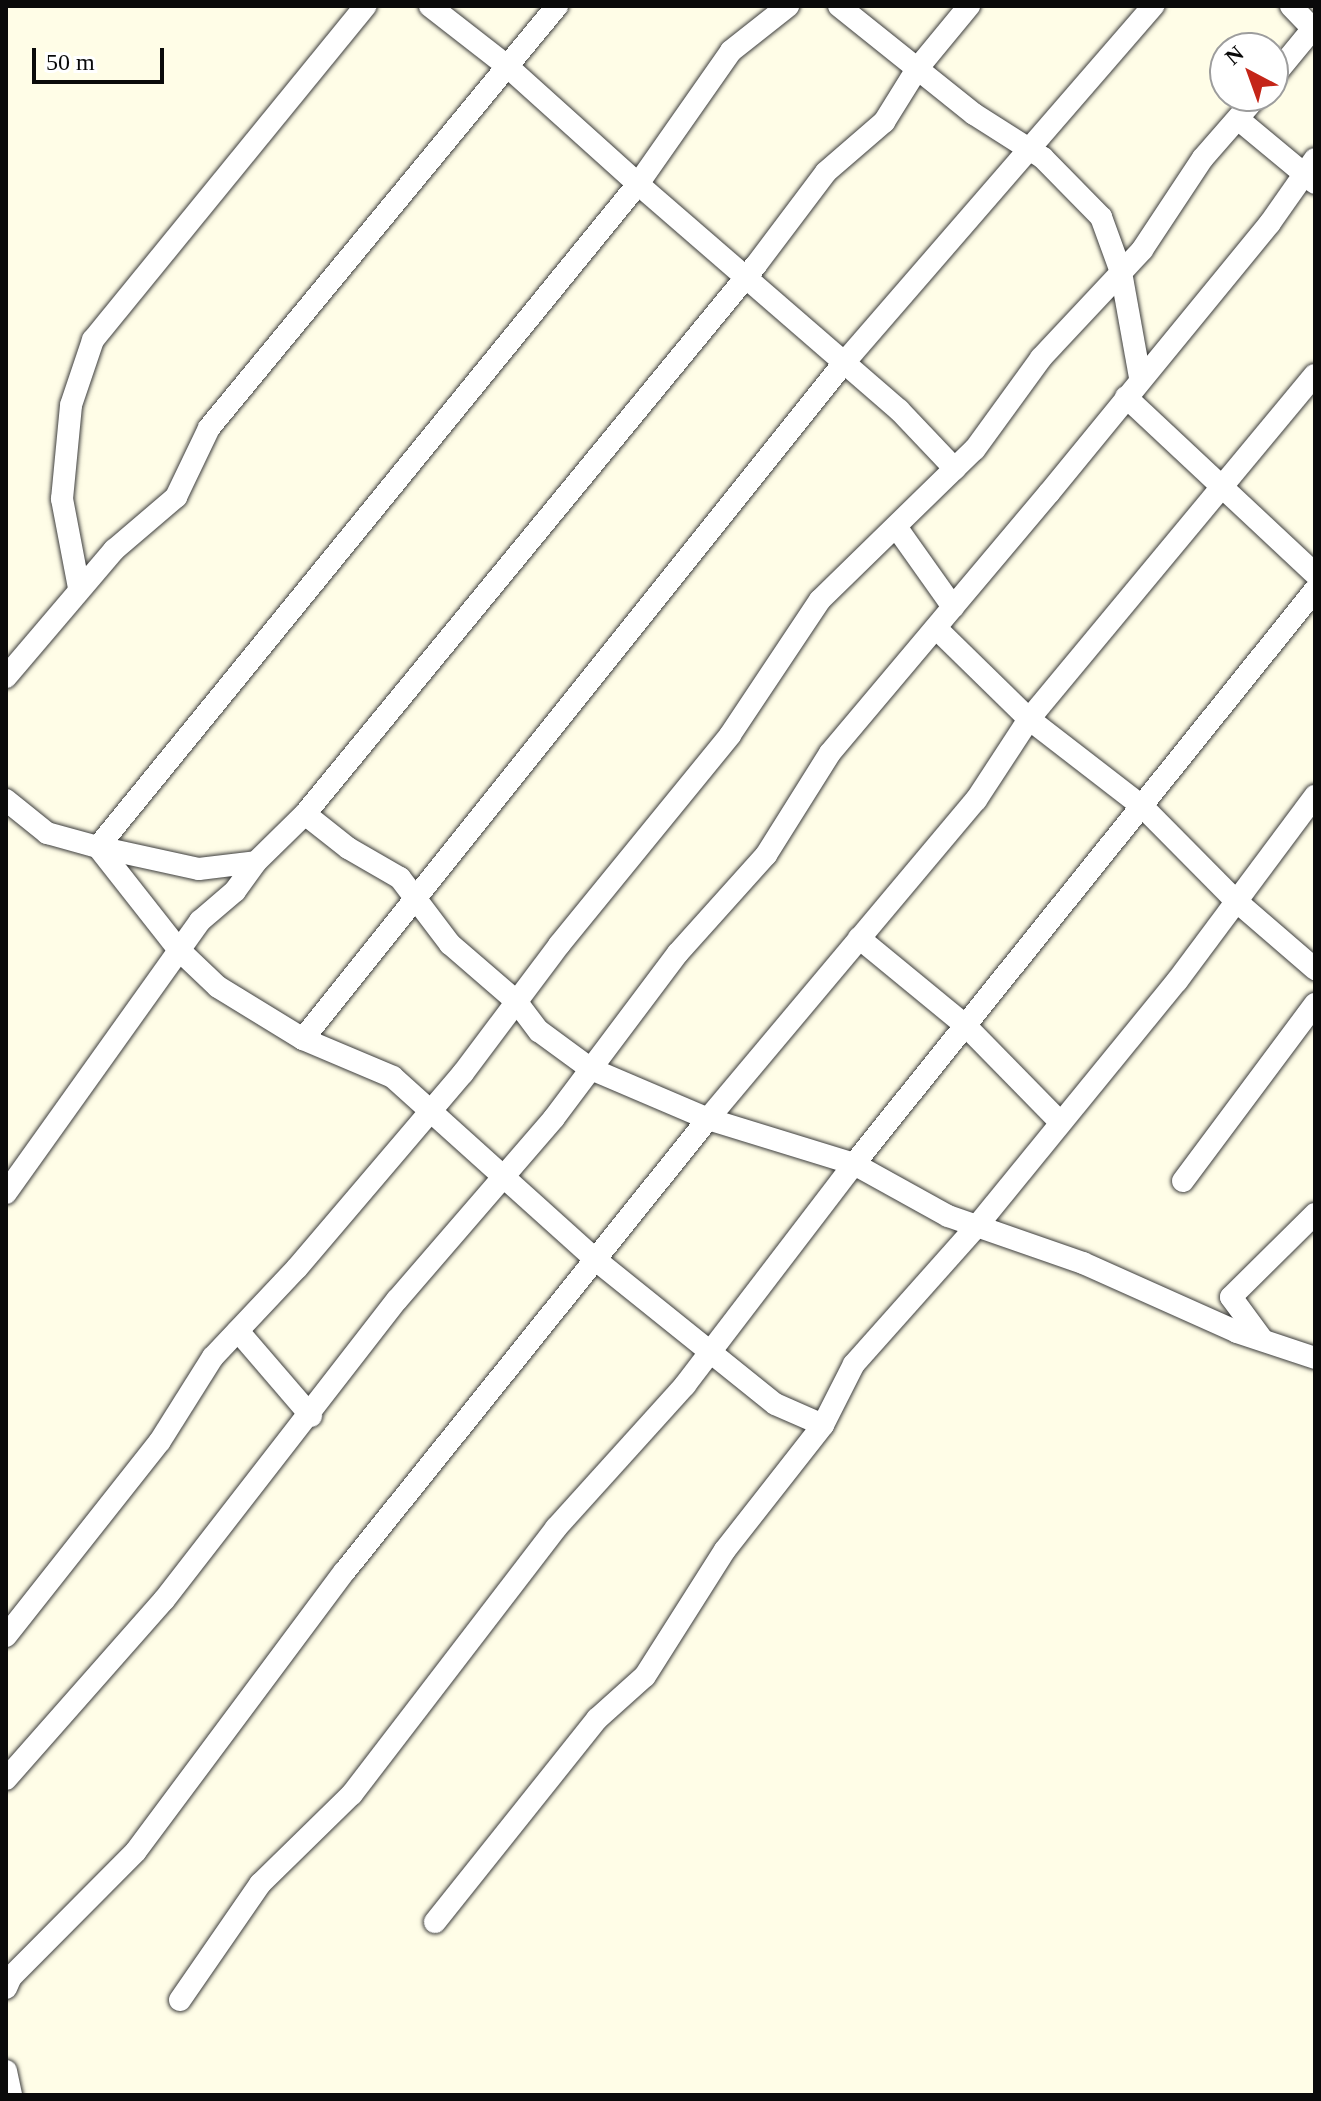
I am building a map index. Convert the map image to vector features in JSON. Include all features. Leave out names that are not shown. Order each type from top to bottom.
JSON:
[{"type":"street","points":[[79,588],[62,499],[71,405],[93,340],[365,6]]},
{"type":"street","points":[[430,6],[507,66],[925,434],[955,469]]},
{"type":"street","points":[[6,677],[79,588],[123,541],[176,497],[209,428],[557,6]]},
{"type":"street","points":[[98,847],[638,184],[731,51],[788,6]]},
{"type":"street","points":[[839,6],[917,69],[1065,177],[1101,217],[1121,272],[1140,378]]},
{"type":"street","points":[[6,1193],[179,950],[256,862],[305,814],[745,278],[826,172],[884,122],[917,69],[969,6]]},
{"type":"street","points":[[303,1039],[419,900],[843,364],[1031,151],[1153,6]]},
{"type":"street","points":[[1289,58],[1314,28],[1291,6]]},
{"type":"street","points":[[6,1636],[160,1441],[213,1357],[428,1110],[730,735],[811,611],[955,469],[1041,358],[1153,235],[1203,158],[1244,112]]},
{"type":"street","points":[[6,1779],[164,1600],[311,1416],[397,1300],[503,1180],[678,953],[754,871],[830,753],[1311,172],[1238,119]]},
{"type":"street","points":[[6,1988],[21,1966],[136,1851],[345,1571],[708,1119],[976,800],[1029,719],[1089,654],[1220,488],[1315,375]]},
{"type":"street","points":[[1126,397],[1315,574]]},
{"type":"street","points":[[897,528],[953,607]]},
{"type":"street","points":[[180,2000],[260,1884],[352,1794],[556,1528],[709,1352],[854,1164],[1315,590]]},
{"type":"street","points":[[936,628],[1029,719],[1143,807],[1235,900],[1315,969]]},
{"type":"street","points":[[435,1922],[597,1719],[645,1676],[725,1550],[823,1425],[854,1364],[977,1226],[1059,1121],[1177,981],[1315,796]]},
{"type":"street","points":[[6,800],[47,833],[98,847],[199,869],[256,862]]},
{"type":"street","points":[[305,814],[348,848],[400,878],[450,944],[516,1001],[531,1024],[591,1069],[708,1119],[854,1164],[977,1226],[1083,1263],[1265,1342],[1315,1358]]},
{"type":"street","points":[[98,847],[179,950],[218,987],[303,1039],[393,1077],[503,1180],[709,1352],[775,1404],[823,1425]]},
{"type":"street","points":[[859,938],[966,1026],[1059,1121]]},
{"type":"street","points":[[1183,1181],[1315,1004]]},
{"type":"street","points":[[1265,1342],[1231,1297],[1315,1214]]},
{"type":"street","points":[[238,1331],[311,1416]]},
{"type":"street","points":[[6,2071],[11,2095]]}]
